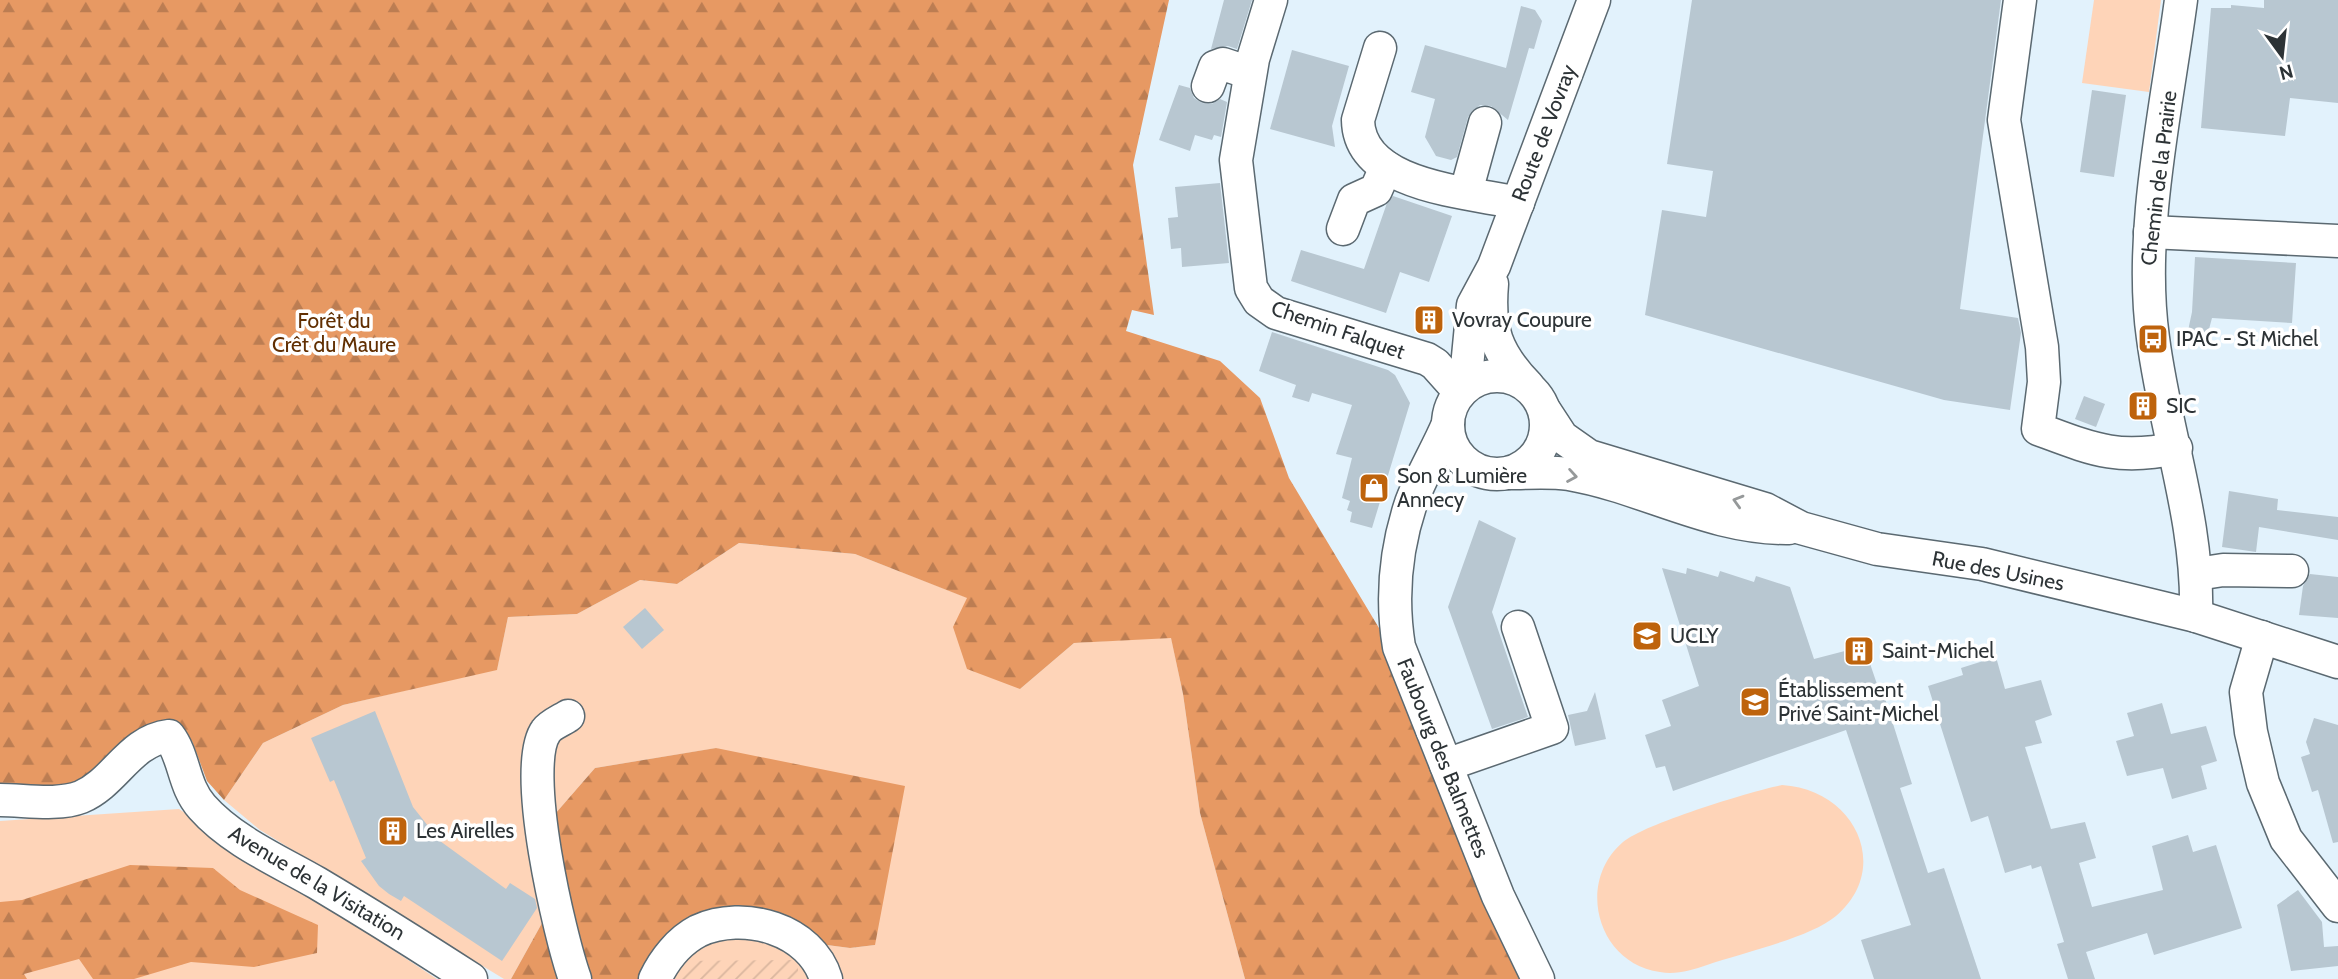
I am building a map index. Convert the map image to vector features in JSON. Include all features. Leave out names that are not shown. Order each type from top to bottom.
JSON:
[{"type":"street","name":"Chemin Falquet","points":[[1271,0],[1250,74],[1236,160],[1248,279],[1255,296],[1276,313],[1427,359],[1441,370],[1460,392]]},
{"type":"street","name":"Route de Vovray","points":[[1460,392],[1467,367],[1473,305],[1494,265],[1594,0]]},
{"type":"street","points":[[2020,0],[2004,121],[2042,348],[2044,382],[2038,429],[2114,454],[2145,455],[2176,448]]},
{"type":"street","name":"Chemin de la Prairie","points":[[2181,0],[2150,232],[2147,274],[2153,339],[2176,448],[2197,574],[2196,616]]},
{"type":"street","points":[[1380,47],[1358,120],[1359,133],[1373,157],[1412,181],[1518,203]]},
{"type":"street","points":[[1208,86],[1215,66],[1223,64],[1250,74]]},
{"type":"street","points":[[1466,192],[1485,123]]},
{"type":"street","points":[[1343,229],[1353,200],[1376,190],[1386,167]]},
{"type":"street","points":[[2150,232],[2338,242]]},
{"type":"street","name":"Route de Vovray","points":[[1494,265],[1490,310],[1496,340],[1514,372],[1537,399]]},
{"type":"street","points":[[1493,375],[1518,380],[1537,399],[1547,425],[1537,454],[1528,463],[1498,474],[1465,463],[1455,452],[1448,424],[1451,407],[1460,392],[1481,378],[1493,375]]},
{"type":"street","name":"Rue des Usines","points":[[1537,399],[1562,437],[1589,456],[1765,509],[1801,528]]},
{"type":"street","name":"Faubourg des Balmettes","points":[[1448,424],[1411,502],[1397,557],[1395,625],[1399,647],[1498,896],[1538,979]]},
{"type":"street","name":"Rue des Usines","points":[[1498,474],[1566,474],[1738,525],[1801,528],[1877,548],[1982,564],[2196,616]]},
{"type":"street","name":"Faubourg des Balmettes","points":[[1406,528],[1420,506],[1444,484],[1459,477],[1498,474]]},
{"type":"street","points":[[2197,574],[2223,570],[2292,571]]},
{"type":"street","points":[[2196,616],[2338,662]]},
{"type":"street","points":[[1446,765],[1552,728],[1518,626]]},
{"type":"street","points":[[2262,637],[2246,692],[2250,732],[2263,783],[2286,839],[2338,906]]},
{"type":"street","points":[[568,716],[546,732],[537,759],[540,822],[575,979]]},
{"type":"street","name":"Avenue de la Visitation","points":[[0,800],[56,801],[80,797],[104,782],[137,749],[163,736],[169,736],[177,746],[184,777],[200,806],[226,830],[377,919],[471,979]]},
{"type":"street","points":[[655,979],[664,963],[687,939],[699,931],[737,924],[767,926],[798,940],[821,964],[826,979]]},
{"type":"shaded area","points":[[2094,0],[2161,0],[2149,92],[2082,83]]},
{"type":"shaded area","points":[[739,543],[855,554],[968,598],[1020,689],[1074,643],[1171,637],[1183,694],[1200,813],[1245,979],[651,979],[658,954],[728,932],[850,948],[875,945],[717,748],[595,768],[555,814],[562,887],[511,979],[504,979],[260,830],[224,800],[263,743],[343,705],[497,669],[508,617],[577,614],[640,580],[677,584]]},
{"type":"shaded area","points":[[1782,785],[1807,790],[1829,800],[1846,815],[1857,834],[1863,854],[1862,875],[1853,896],[1836,916],[1793,938],[1684,972],[1660,972],[1639,966],[1621,954],[1608,938],[1600,919],[1597,899],[1600,878],[1608,859],[1623,842],[1652,826],[1674,818]]},
{"type":"shaded area","points":[[179,809],[437,979],[0,979],[0,821]]},
{"type":"shaded area","points":[[798,960],[798,979],[674,979],[674,961]]},
{"type":"green space","name":"Forêt du Crêt du Maure","points":[[0,0],[1169,0],[1133,165],[1154,315],[1132,310],[1126,331],[1220,361],[1260,398],[1289,478],[1379,628],[1525,979],[1245,979],[1200,813],[1183,694],[1171,638],[1074,643],[1020,689],[967,669],[953,627],[967,598],[855,554],[739,543],[677,584],[640,580],[577,614],[508,617],[497,670],[343,705],[263,743],[224,800],[207,781],[192,741],[173,721],[63,794],[0,798]]},
{"type":"green space","points":[[716,748],[905,786],[875,945],[850,948],[727,932],[679,937],[651,979],[511,979],[562,887],[555,814],[595,768]]},
{"type":"green space","points":[[130,865],[213,868],[240,890],[318,925],[317,953],[254,967],[191,962],[134,979],[93,979],[79,959],[24,974],[27,979],[0,979],[0,902],[22,900]]},
{"type":"building","points":[[1224,0],[1252,0],[1237,49],[1228,46],[1211,49]]},
{"type":"building","points":[[1692,0],[2001,0],[1960,309],[2018,318],[2021,333],[2010,410],[1944,400],[1645,315],[1662,210],[1706,217],[1713,171],[1667,164]]},
{"type":"building","points":[[2264,0],[2338,0],[2338,103],[2290,98],[2285,136],[2201,128],[2211,8],[2231,8],[2231,5],[2264,8]]},
{"type":"building","points":[[1521,6],[1535,10],[1542,21],[1534,49],[1529,48],[1508,120],[1491,106],[1480,105],[1468,117],[1457,157],[1451,160],[1436,156],[1425,137],[1435,99],[1411,92],[1425,45],[1506,68]]},
{"type":"building","points":[[1292,50],[1349,66],[1332,126],[1335,147],[1270,129]]},
{"type":"building","points":[[1179,85],[1190,88],[1194,98],[1202,103],[1212,104],[1220,99],[1227,102],[1221,137],[1214,135],[1212,140],[1195,135],[1190,151],[1159,140]]},
{"type":"building","points":[[2092,90],[2126,95],[2114,177],[2080,172]]},
{"type":"building","points":[[1220,183],[1229,263],[1182,267],[1181,248],[1171,249],[1168,218],[1178,217],[1175,187]]},
{"type":"building","points":[[1393,196],[1452,216],[1429,282],[1400,272],[1386,313],[1291,281],[1301,250],[1364,269],[1387,203]]},
{"type":"building","points":[[2195,257],[2296,263],[2292,323],[2212,318],[2205,344],[2186,340],[2192,312]]},
{"type":"building","points":[[1272,332],[1388,370],[1395,375],[1410,403],[1372,528],[1350,522],[1352,512],[1347,510],[1350,501],[1342,498],[1352,458],[1336,454],[1352,405],[1312,393],[1309,402],[1292,397],[1296,385],[1259,371]]},
{"type":"building","points":[[2084,396],[2105,404],[2096,427],[2075,419]]},
{"type":"building","points":[[2229,491],[2278,499],[2277,510],[2338,517],[2338,540],[2259,527],[2256,552],[2222,547]]},
{"type":"building","points":[[1479,520],[1516,538],[1492,612],[1528,717],[1492,729],[1448,607]]},
{"type":"building","points":[[1662,568],[1686,574],[1687,568],[1718,577],[1720,571],[1754,582],[1756,576],[1790,587],[1814,659],[1864,646],[1880,693],[1883,692],[1912,784],[1900,788],[1928,873],[1944,868],[1981,979],[1874,979],[1861,940],[1911,925],[1846,730],[1673,791],[1665,766],[1656,768],[1645,735],[1671,726],[1662,700],[1699,686]]},
{"type":"building","points":[[2310,574],[2338,577],[2338,618],[2299,615],[2303,586]]},
{"type":"building","points":[[645,608],[664,630],[642,649],[623,627]]},
{"type":"building","points":[[1996,657],[2005,689],[2041,680],[2052,715],[2035,721],[2042,743],[2025,747],[2051,829],[2085,822],[2096,858],[2079,863],[2092,907],[2163,890],[2152,846],[2188,835],[2193,852],[2216,845],[2242,928],[2154,955],[2147,933],[2086,952],[2095,979],[2068,979],[2057,944],[2064,942],[2041,866],[2032,869],[2031,865],[2005,873],[1988,816],[1971,822],[1928,686],[1963,675],[1961,668]]},
{"type":"building","points":[[1595,692],[1606,739],[1575,746],[1568,715],[1587,711]]},
{"type":"building","points":[[2162,703],[2171,734],[2206,726],[2217,761],[2201,766],[2207,789],[2172,799],[2163,768],[2127,776],[2116,741],[2134,736],[2127,713]]},
{"type":"building","name":"Les Airelles","points":[[375,711],[413,807],[440,841],[506,889],[510,883],[535,899],[537,908],[502,961],[404,896],[401,901],[389,894],[379,886],[361,861],[366,858],[334,780],[330,782],[311,738]]},
{"type":"building","points":[[2314,718],[2338,725],[2338,842],[2333,843],[2318,790],[2312,792],[2301,757],[2310,754],[2306,742]]},
{"type":"building","points":[[2298,890],[2322,922],[2324,947],[2338,946],[2338,966],[2291,971],[2277,905]]},
{"type":"place","name":"Vovray Coupure","points":[[1429,320]]},
{"type":"place","name":"IPAC - St Michel","points":[[2153,339]]},
{"type":"place","name":"SIC","points":[[2143,406]]},
{"type":"place","name":"Son & Lumière Annecy","points":[[1374,488]]},
{"type":"place","name":"UCLY","points":[[1647,636]]},
{"type":"place","name":"Saint-Michel","points":[[1859,651]]},
{"type":"place","name":"Établissement Privé Saint-Michel","points":[[1755,702]]},
{"type":"place","name":"Les Airelles","points":[[393,831]]}]
